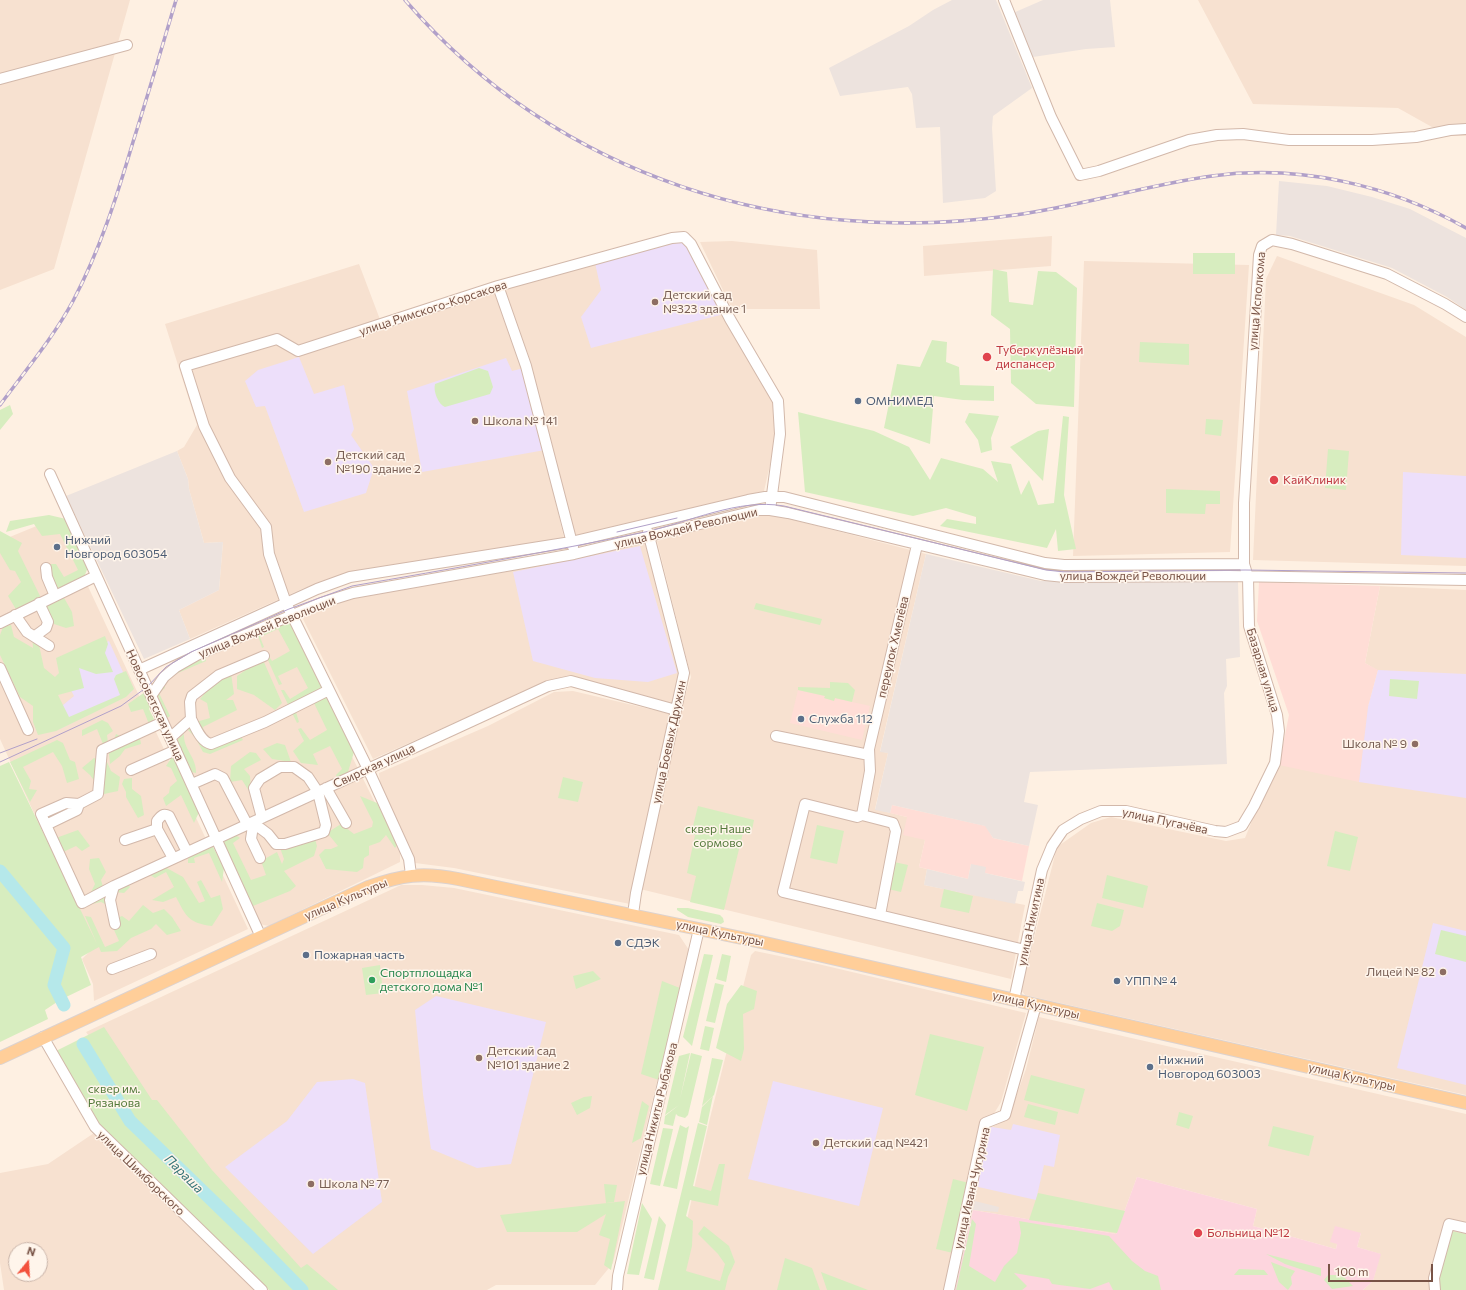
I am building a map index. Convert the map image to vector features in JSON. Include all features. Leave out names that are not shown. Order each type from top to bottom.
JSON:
[{"type":"main road","name":"улица Культуры","points":[[0,1058],[368,886],[410,875],[426,874],[451,877],[633,914],[1466,1103]]},
{"type":"street","points":[[1004,0],[1051,117],[1080,175],[1099,171],[1189,140],[1217,135],[1243,134],[1277,138],[1365,140],[1416,137],[1450,130],[1466,129]]},
{"type":"street","points":[[0,79],[127,45]]},
{"type":"street","name":"улица Римского-Корсакова","points":[[286,603],[269,554],[266,527],[230,478],[207,433],[185,366],[277,339],[298,351],[498,286],[672,238],[684,237],[691,244],[730,319],[778,401],[780,434],[772,497]]},
{"type":"street","name":"улица Исполкома","points":[[1248,577],[1244,564],[1246,461],[1259,255],[1262,246],[1272,240],[1292,244],[1387,274],[1445,304],[1466,317]]},
{"type":"street","points":[[498,286],[526,366],[574,554]]},
{"type":"street","name":"Новосоветская улица","points":[[50,474],[261,937]]},
{"type":"street","points":[[770,510],[772,497]]},
{"type":"street","name":"улица Вождей Революции","points":[[139,670],[317,589],[350,577],[571,542],[748,500],[772,497],[784,497],[1045,563],[1064,565],[1244,564]]},
{"type":"street","name":"улица Вождей Революции","points":[[151,696],[164,677],[197,655],[321,602],[353,593],[574,554],[650,537],[744,513],[770,510],[1046,575],[1065,577],[1248,577],[1466,580]]},
{"type":"street","name":"улица Боевых Дружин","points":[[633,914],[684,673],[646,525]]},
{"type":"street","name":"переулок Хмелёва","points":[[862,815],[870,771],[869,752],[917,545]]},
{"type":"street","points":[[46,568],[47,577],[55,596]]},
{"type":"street","points":[[0,623],[96,576]]},
{"type":"street","name":"Базарная улица","points":[[1248,577],[1249,626],[1277,715],[1279,731],[1275,763],[1254,806]]},
{"type":"street","points":[[286,603],[368,769],[409,859],[410,875]]},
{"type":"street","points":[[35,636],[46,628],[48,622],[39,604]]},
{"type":"street","points":[[15,615],[27,632],[49,646]]},
{"type":"street","points":[[264,656],[219,675],[192,696],[190,702],[191,719],[202,739],[207,743],[211,744],[265,722],[329,690]]},
{"type":"street","points":[[0,668],[28,730]]},
{"type":"street","name":"Свирская улица","points":[[163,722],[102,750],[98,794],[79,804],[77,810],[46,825],[82,903],[114,886],[174,858],[250,825],[322,790],[548,686],[571,682],[676,710]]},
{"type":"street","points":[[170,738],[191,719]]},
{"type":"street","points":[[776,736],[869,752]]},
{"type":"street","points":[[131,770],[176,750]]},
{"type":"street","points":[[262,818],[254,788],[260,779],[280,767],[294,767],[308,777],[336,804],[346,823]]},
{"type":"street","points":[[192,784],[215,774],[223,778],[250,825],[251,839],[260,858]]},
{"type":"street","points":[[250,825],[268,834],[276,844],[285,844],[324,832],[326,825],[322,790]]},
{"type":"street","points":[[880,915],[896,831],[893,823],[862,815],[857,817],[805,804],[784,892],[1025,950]]},
{"type":"street","name":"улица Пугачёва","points":[[1052,846],[1063,830],[1081,819],[1102,811],[1126,811],[1215,831],[1226,832],[1242,826],[1254,806]]},
{"type":"street","points":[[174,858],[157,829],[157,821],[165,814],[169,816],[187,852]]},
{"type":"street","points":[[125,840],[157,829]]},
{"type":"street","name":"улица Никитина","points":[[1014,1000],[1042,870],[1052,846]]},
{"type":"street","points":[[114,886],[110,900],[115,924]]},
{"type":"street","name":"улица Никиты Рыбакова","points":[[616,1290],[699,929]]},
{"type":"street","points":[[112,969],[151,954]]},
{"type":"street","name":"улица Ивана Чугурина","points":[[949,1290],[985,1123],[1005,1115],[1036,1005]]},
{"type":"street","name":"улица Шимборского","points":[[43,1037],[94,1128],[262,1290]]},
{"type":"street","points":[[1436,1290],[1434,1278],[1449,1224],[1466,1228]]},
{"type":"shaded area","points":[[0,0],[130,0],[54,269],[0,290]]},
{"type":"shaded area","points":[[952,0],[996,0],[1032,88],[993,116],[992,128],[996,191],[985,198],[943,203],[940,127],[916,128],[912,94],[908,87],[840,96],[829,68],[909,26],[933,10]]},
{"type":"shaded area","points":[[1043,0],[1110,0],[1115,47],[1086,49],[1033,57],[1013,13]]},
{"type":"shaded area","points":[[1198,0],[1466,0],[1466,136],[1448,136],[1398,108],[1253,104]]},
{"type":"shaded area","points":[[1279,181],[1327,186],[1372,197],[1410,209],[1466,238],[1466,310],[1447,297],[1392,268],[1290,236],[1276,235]]},
{"type":"shaded area","points":[[1052,236],[1051,266],[924,276],[923,246]]},
{"type":"shaded area","points":[[684,241],[774,398],[777,434],[764,491],[575,537],[529,357],[504,290],[595,263]]},
{"type":"shaded area","name":"Детский сад №323 здание 1","points":[[684,241],[724,314],[591,348],[581,317],[601,290],[595,263]]},
{"type":"shaded area","points":[[732,241],[817,250],[820,309],[732,309],[700,242]]},
{"type":"shaded area","points":[[1277,256],[1414,305],[1466,337],[1466,566],[1253,560],[1266,279]]},
{"type":"shaded area","points":[[1084,261],[1249,265],[1230,552],[1073,556]]},
{"type":"shaded area","points":[[359,264],[384,330],[497,292],[524,368],[564,538],[337,577],[302,589],[190,639],[179,610],[219,590],[223,542],[204,543],[189,489],[188,479],[177,451],[184,447],[197,425],[165,324]]},
{"type":"shaded area","points":[[299,357],[314,394],[344,385],[354,429],[351,435],[374,468],[366,493],[304,512],[265,406],[256,407],[245,381],[258,370]]},
{"type":"shaded area","name":"Школа № 141","points":[[506,358],[512,371],[524,368],[545,450],[422,472],[407,391]]},
{"type":"shaded area","points":[[177,451],[188,479],[189,489],[204,543],[223,542],[219,590],[179,610],[190,639],[144,659],[66,496]]},
{"type":"shaded area","points":[[1403,472],[1466,476],[1466,558],[1401,555]]},
{"type":"shaded area","points":[[760,514],[775,515],[926,554],[880,751],[888,753],[875,809],[907,817],[925,840],[919,867],[927,869],[924,885],[1025,905],[1011,979],[640,889],[681,709],[691,677],[657,541]]},
{"type":"shaded area","points":[[56,518],[248,929],[94,1001],[93,984],[82,959],[95,946],[0,739],[0,541]]},
{"type":"shaded area","points":[[646,542],[680,669],[672,703],[569,679],[544,683],[373,759],[302,617],[337,600]]},
{"type":"shaded area","points":[[640,546],[677,673],[648,682],[595,678],[533,661],[513,572]]},
{"type":"shaded area","points":[[926,554],[1041,581],[1238,582],[1240,657],[1226,659],[1227,686],[1224,693],[1227,764],[1030,772],[1024,802],[1038,805],[1029,846],[993,838],[985,826],[892,805],[890,813],[875,810],[888,753],[880,752]]},
{"type":"shaded area","points":[[1259,582],[1380,586],[1365,663],[1378,670],[1368,707],[1359,782],[1279,765],[1289,715],[1257,621]]},
{"type":"shaded area","points":[[1380,586],[1466,590],[1466,1095],[1025,995],[1021,990],[1057,847],[1091,823],[1111,817],[1226,841],[1245,838],[1258,806],[1279,765],[1368,707],[1378,671],[1365,663]]},
{"type":"shaded area","points":[[285,622],[400,853],[400,862],[269,926],[259,924],[155,696],[162,684],[177,670]]},
{"type":"shaded area","points":[[109,641],[132,692],[60,729],[52,714],[74,696],[58,666]]},
{"type":"shaded area","name":"Школа № 9","points":[[1378,670],[1466,674],[1466,798],[1359,782],[1368,707]]},
{"type":"shaded area","points":[[798,690],[825,696],[825,698],[834,701],[835,698],[870,706],[862,740],[790,723]]},
{"type":"shaded area","points":[[573,691],[671,714],[630,904],[454,868],[415,863],[380,783],[379,773],[488,726],[554,692]]},
{"type":"shaded area","points":[[892,805],[986,826],[993,838],[1029,846],[1022,881],[985,873],[971,864],[968,879],[919,867],[925,840],[903,835],[907,817],[890,813]]},
{"type":"shaded area","points":[[971,864],[986,867],[985,873],[1025,882],[1023,891],[1018,891],[1015,904],[924,885],[927,869],[968,879]]},
{"type":"shaded area","points":[[401,885],[454,888],[679,935],[689,950],[613,1263],[595,1285],[496,1285],[487,1290],[315,1290],[144,1110],[86,1032]]},
{"type":"shaded area","name":"Лицей № 82","points":[[1433,923],[1466,931],[1466,1085],[1397,1068]]},
{"type":"shaded area","points":[[755,951],[818,964],[1026,1013],[1001,1102],[992,1117],[983,1120],[978,1128],[945,1290],[694,1290],[675,1273],[710,1118],[751,955]]},
{"type":"shaded area","name":"Детский сад №101 здание 2","points":[[436,996],[546,1022],[511,1164],[477,1168],[431,1149],[423,1094],[415,1010]]},
{"type":"shaded area","points":[[1039,1017],[1466,1114],[1466,1290],[1363,1290],[1373,1281],[1380,1254],[1357,1247],[1361,1233],[1337,1244],[1336,1249],[1253,1226],[1257,1209],[1137,1177],[1116,1234],[973,1210],[990,1128],[1008,1119],[1026,1069]]},
{"type":"shaded area","name":"Школа № 77","points":[[353,1079],[365,1083],[382,1202],[313,1254],[225,1167],[287,1121],[317,1082]]},
{"type":"shaded area","name":"Детский сад №421","points":[[773,1081],[883,1108],[859,1206],[748,1179]]},
{"type":"shaded area","points":[[1013,1124],[1060,1135],[1054,1167],[1044,1165],[1036,1200],[974,1186],[986,1129],[992,1127],[1011,1130]]},
{"type":"shaded area","points":[[94,1133],[256,1290],[4,1290],[0,1263],[0,1173],[48,1164]]},
{"type":"shaded area","name":"Больница №12","points":[[1137,1177],[1257,1209],[1253,1226],[1336,1249],[1337,1244],[1330,1242],[1335,1226],[1361,1233],[1357,1247],[1381,1254],[1373,1281],[1363,1290],[955,1290],[973,1210],[1116,1234]]},
{"type":"shaded area","points":[[975,1201],[999,1207],[998,1212],[973,1210]]},
{"type":"green space","points":[[1193,253],[1235,253],[1235,274],[1193,274]]},
{"type":"green space","points":[[993,269],[1007,272],[1009,302],[1033,305],[1038,271],[1056,272],[1077,288],[1074,407],[1036,404],[1011,383],[1010,329],[991,315]]},
{"type":"green space","points":[[932,340],[947,342],[946,362],[959,367],[960,385],[994,386],[994,401],[963,400],[934,396],[930,444],[884,428],[897,364],[920,367]]},
{"type":"green space","points":[[1140,342],[1189,344],[1189,365],[1139,362]]},
{"type":"green space","points":[[479,368],[488,371],[493,387],[490,394],[445,407],[440,403],[435,394],[435,384]]},
{"type":"green space","points":[[10,405],[13,414],[0,430],[0,410]]},
{"type":"green space","points":[[798,412],[874,431],[909,447],[930,480],[941,458],[983,469],[998,482],[991,461],[1011,464],[1021,495],[1029,480],[1038,505],[1054,503],[1063,416],[1069,417],[1064,495],[1076,549],[1058,551],[1056,529],[1047,548],[940,526],[947,519],[976,524],[976,517],[946,508],[913,516],[805,492]]},
{"type":"green space","points":[[969,413],[999,416],[991,438],[992,450],[981,453],[978,440],[965,422]]},
{"type":"green space","points":[[1206,419],[1223,420],[1221,436],[1205,434]]},
{"type":"green space","points":[[1049,429],[1043,481],[1010,447],[1038,431]]},
{"type":"green space","points":[[1328,449],[1349,451],[1346,490],[1325,488]]},
{"type":"green space","points":[[1166,489],[1220,491],[1220,504],[1206,504],[1205,514],[1166,513]]},
{"type":"green space","points":[[49,515],[66,519],[88,567],[83,580],[62,589],[54,590],[48,575],[51,564],[56,564],[64,577],[78,570],[60,534],[42,536],[34,524],[6,532],[10,521]]},
{"type":"green space","points":[[0,531],[22,543],[18,551],[40,596],[39,601],[17,611],[8,596],[21,582],[15,571],[10,570],[0,553]]},
{"type":"green space","points":[[63,596],[72,612],[74,626],[66,628],[54,624],[45,605]]},
{"type":"green space","points":[[756,603],[822,619],[820,625],[754,609]]},
{"type":"green space","points":[[290,618],[354,752],[348,772],[337,780],[336,775],[342,769],[330,746],[313,754],[318,765],[301,763],[293,751],[304,741],[298,729],[301,728],[310,740],[327,730],[314,703],[296,712],[299,722],[297,723],[281,690],[284,690],[290,699],[308,688],[297,667],[278,676],[282,684],[279,685],[264,651],[272,661],[290,651],[278,629],[260,637],[264,647],[262,648],[257,632]]},
{"type":"green space","points":[[11,625],[14,637],[33,648],[32,633],[39,645],[44,668],[55,677],[59,673],[56,658],[105,636],[108,644],[105,653],[113,672],[96,674],[79,668],[84,688],[58,695],[69,717],[120,695],[114,679],[116,675],[126,671],[134,689],[126,697],[56,731],[38,735],[33,722],[33,706],[20,697],[0,655],[0,635],[3,627]]},
{"type":"green space","points":[[204,654],[206,661],[164,679],[165,688],[159,693],[170,716],[167,718],[154,687],[170,668]]},
{"type":"green space","points":[[263,660],[282,703],[275,710],[254,695],[237,689],[237,676]]},
{"type":"green space","points":[[231,673],[234,694],[226,700],[233,700],[237,710],[203,727],[205,735],[211,741],[240,735],[243,740],[210,754],[203,752],[195,737],[188,730],[196,722],[210,718],[207,703],[200,699],[208,690],[210,677]]},
{"type":"green space","points":[[1390,679],[1419,681],[1417,699],[1389,696]]},
{"type":"green space","points":[[830,682],[848,683],[855,690],[852,702],[835,698],[834,701],[824,698],[825,696],[798,690],[798,687],[830,688]]},
{"type":"green space","points":[[145,692],[151,704],[149,709],[154,719],[149,724],[143,709],[131,712],[128,704]]},
{"type":"green space","points":[[102,720],[108,723],[113,731],[107,735],[108,743],[103,744],[97,729],[82,736],[82,730]]},
{"type":"green space","points":[[138,727],[141,744],[125,749],[120,756],[110,764],[109,754],[116,734],[120,736]]},
{"type":"green space","points":[[184,734],[184,739],[196,768],[196,773],[191,772],[177,740]]},
{"type":"green space","points":[[57,740],[63,743],[70,760],[75,762],[79,779],[67,783],[62,766],[53,752],[23,767],[31,781],[29,789],[37,790],[30,802],[10,762]]},
{"type":"green space","points":[[277,743],[285,745],[291,762],[272,759],[263,749]]},
{"type":"green space","points":[[250,752],[256,753],[261,760],[244,769],[250,776],[251,790],[249,791],[242,780],[230,782],[231,766]]},
{"type":"green space","points":[[172,757],[179,766],[200,810],[194,823],[181,795],[166,806],[163,798],[169,793],[170,787],[177,781],[171,768],[166,766]]},
{"type":"green space","points":[[94,758],[107,762],[111,771],[120,777],[118,791],[104,794],[90,775],[82,768]]},
{"type":"green space","points":[[9,762],[97,944],[85,916],[91,917],[105,947],[119,941],[110,921],[122,916],[129,921],[143,905],[153,913],[164,909],[172,917],[181,931],[167,935],[156,924],[151,929],[131,938],[117,951],[101,952],[99,947],[81,957],[91,985],[62,999],[55,985],[65,948],[0,870],[0,766]]},
{"type":"green space","points":[[563,777],[583,782],[578,802],[558,798]]},
{"type":"green space","points":[[132,778],[132,789],[141,796],[144,815],[138,818],[126,797],[126,792],[122,784],[124,779]]},
{"type":"green space","points":[[360,796],[377,803],[398,844],[395,848],[386,835],[380,842],[369,846],[369,855],[364,858],[363,868],[357,872],[326,869],[319,855],[325,849],[331,849],[338,846],[329,835],[330,831],[341,824],[354,834],[372,827],[373,822]]},
{"type":"green space","name":"сквер Наше сормово","points":[[698,806],[754,820],[752,830],[744,829],[724,910],[690,902],[696,876],[687,873],[695,835],[691,834]]},
{"type":"green space","points":[[43,811],[50,815],[51,827],[56,838],[78,830],[90,846],[82,851],[76,846],[61,853],[66,878],[36,813]]},
{"type":"green space","points":[[817,825],[844,831],[837,864],[810,858]]},
{"type":"green space","points":[[1335,831],[1358,837],[1350,871],[1327,866]]},
{"type":"green space","points":[[234,834],[240,838],[233,843],[251,880],[266,875],[261,861],[277,852],[282,864],[284,859],[279,845],[315,839],[317,846],[314,856],[284,871],[296,886],[290,891],[253,906],[224,843],[225,838]]},
{"type":"green space","points":[[212,845],[224,868],[222,882],[209,853],[194,858],[195,863],[188,863],[188,859],[191,855]]},
{"type":"green space","points":[[99,858],[106,872],[101,880],[103,887],[127,883],[130,887],[124,893],[115,892],[109,906],[101,902],[92,904],[91,892],[95,884],[89,869],[90,859]]},
{"type":"green space","points":[[894,862],[908,865],[901,892],[888,889]]},
{"type":"green space","points":[[163,866],[183,877],[199,903],[205,901],[197,882],[201,880],[211,898],[220,895],[223,909],[212,926],[198,923],[189,918],[185,914],[176,897],[163,902],[152,900],[174,887],[166,872],[155,878],[147,873]]},
{"type":"green space","points":[[0,873],[63,949],[53,985],[60,1000],[45,1010],[48,1019],[0,1042]]},
{"type":"green space","points":[[1107,875],[1148,886],[1143,908],[1102,898]]},
{"type":"green space","points":[[944,889],[973,896],[969,913],[940,907]]},
{"type":"green space","points":[[1097,903],[1124,910],[1120,926],[1112,931],[1091,926]]},
{"type":"green space","points":[[677,908],[688,908],[720,915],[724,922],[721,924],[688,917],[677,910]]},
{"type":"green space","points":[[1441,930],[1466,936],[1466,962],[1435,954]]},
{"type":"green space","points":[[704,954],[713,955],[692,1046],[683,1037]]},
{"type":"green space","points":[[722,954],[731,956],[726,982],[716,979]]},
{"type":"green space","name":"Спортплощадка детского дома №1","points":[[380,965],[383,993],[366,995],[362,968]]},
{"type":"green space","points":[[593,971],[601,979],[576,989],[573,976]]},
{"type":"green space","points":[[662,981],[680,988],[659,1080],[641,1074]]},
{"type":"green space","points":[[715,983],[724,985],[715,1023],[706,1021]]},
{"type":"green space","points":[[741,985],[757,991],[754,1009],[743,1014],[744,1049],[741,1061],[716,1048],[727,1004]]},
{"type":"green space","points":[[705,1026],[714,1028],[709,1051],[700,1049]]},
{"type":"green space","name":"сквер им. Рязанова","points":[[104,1027],[152,1100],[157,1100],[212,1170],[301,1268],[307,1264],[338,1290],[269,1290],[137,1163],[92,1116],[56,1051]]},
{"type":"green space","points":[[930,1034],[984,1047],[967,1111],[915,1095]]},
{"type":"green space","points":[[690,1053],[680,1099],[691,1053],[702,1056],[688,1115],[685,1118],[676,1114],[673,1126],[664,1124],[665,1116],[679,1105],[665,1115],[679,1056]]},
{"type":"green space","points":[[712,1058],[723,1060],[714,1095],[702,1106]]},
{"type":"green space","points":[[1031,1075],[1085,1089],[1078,1114],[1024,1100]]},
{"type":"green space","points":[[592,1096],[590,1108],[577,1115],[571,1103],[584,1097]]},
{"type":"green space","points":[[713,1096],[707,1125],[699,1122],[702,1107]]},
{"type":"green space","points":[[642,1101],[649,1106],[641,1138],[632,1143]]},
{"type":"green space","points":[[1028,1104],[1058,1112],[1055,1125],[1024,1117]]},
{"type":"green space","points":[[1179,1112],[1193,1116],[1189,1129],[1176,1125]]},
{"type":"green space","points":[[698,1123],[707,1126],[693,1186],[711,1191],[719,1164],[725,1164],[718,1206],[690,1200],[686,1216],[693,1221],[692,1246],[686,1271],[720,1281],[725,1264],[718,1254],[698,1234],[704,1226],[729,1246],[735,1262],[728,1277],[725,1290],[658,1290]]},
{"type":"green space","points":[[680,1125],[686,1128],[689,1126],[677,1189],[663,1186]]},
{"type":"green space","points":[[1273,1126],[1314,1136],[1309,1156],[1268,1146]]},
{"type":"green space","points":[[663,1128],[673,1129],[660,1186],[650,1184]]},
{"type":"green space","points":[[953,1179],[969,1183],[953,1253],[936,1249]]},
{"type":"green space","points":[[604,1184],[617,1185],[614,1202],[606,1203]]},
{"type":"green space","points":[[1038,1193],[1125,1211],[1117,1233],[1029,1220]]},
{"type":"green space","points":[[625,1201],[611,1270],[604,1265],[610,1239],[599,1235],[606,1214],[577,1232],[507,1232],[500,1215]]},
{"type":"green space","points":[[642,1203],[652,1219],[639,1275],[627,1274]]},
{"type":"green space","points":[[659,1216],[666,1225],[654,1280],[644,1278]]},
{"type":"green space","points":[[972,1219],[976,1224],[969,1266],[995,1282],[1004,1266],[1017,1253],[1021,1233],[1019,1221],[1109,1236],[1132,1261],[1145,1271],[1158,1276],[1161,1290],[1113,1290],[1109,1282],[1090,1289],[1052,1284],[1049,1279],[1014,1273],[1027,1286],[1022,1290],[956,1290]]},
{"type":"green space","points":[[1451,1231],[1466,1234],[1466,1290],[1439,1290],[1439,1276]]},
{"type":"green space","points":[[1266,1254],[1321,1268],[1321,1276],[1285,1264]]},
{"type":"green space","points":[[785,1258],[812,1268],[820,1290],[777,1290]]},
{"type":"green space","points":[[1271,1262],[1295,1271],[1291,1277],[1292,1284],[1288,1290],[1279,1282]]},
{"type":"green space","points":[[1239,1269],[1264,1270],[1268,1275],[1234,1275]]},
{"type":"green space","points":[[821,1272],[868,1290],[827,1290]]},
{"type":"green space","points":[[1328,1275],[1342,1275],[1353,1286],[1332,1289],[1324,1280]]},
{"type":"waterway","name":"Параша","points":[[0,871],[64,948],[54,985],[64,1005]]},
{"type":"waterway","name":"Параша","points":[[83,1044],[130,1121],[251,1238],[302,1290]]},
{"type":"tram line","points":[[0,762],[121,706],[147,687],[166,667],[191,652],[289,609],[352,586],[645,532],[714,512],[749,505],[767,504],[784,506],[1046,570],[1065,572],[1245,570],[1466,573]]},
{"type":"tram line","points":[[617,532],[677,518]]},
{"type":"tram line","points":[[0,753],[37,739]]},
{"type":"railway","points":[[0,405],[57,328],[73,301],[92,262],[121,182],[176,0]]},
{"type":"railway","points":[[405,0],[466,62],[533,113],[605,155],[682,187],[762,208],[845,220],[930,223],[1015,215],[1040,211],[1212,176],[1245,173],[1278,173],[1343,181],[1375,189],[1437,213],[1466,228]]},
{"type":"place","name":"Детский сад №323 здание 1","points":[[655,302]]},
{"type":"place","name":"Туберкулёзный диспансер","points":[[987,357]]},
{"type":"place","name":"ОМНИМЕД","points":[[858,401]]},
{"type":"place","name":"Школа № 141","points":[[475,421]]},
{"type":"place","name":"Детский сад №190 здание 2","points":[[328,462]]},
{"type":"place","name":"КайКлиник","points":[[1274,480]]},
{"type":"place","name":"Нижний Новгород 603054","points":[[57,547]]},
{"type":"place","name":"Служба 112","points":[[801,719]]},
{"type":"place","name":"Школа № 9","points":[[1415,744]]},
{"type":"place","name":"СДЭК","points":[[618,943]]},
{"type":"place","name":"Пожарная часть","points":[[306,955]]},
{"type":"place","name":"Лицей № 82","points":[[1443,972]]},
{"type":"place","name":"Спортплощадка детского дома №1","points":[[372,980]]},
{"type":"place","name":"УПП № 4","points":[[1117,981]]},
{"type":"place","name":"Детский сад №101 здание 2","points":[[479,1058]]},
{"type":"place","name":"Нижний Новгород 603003","points":[[1150,1067]]},
{"type":"place","name":"Детский сад №421","points":[[816,1143]]},
{"type":"place","name":"Школа № 77","points":[[311,1184]]},
{"type":"place","name":"Больница №12","points":[[1198,1233]]}]
